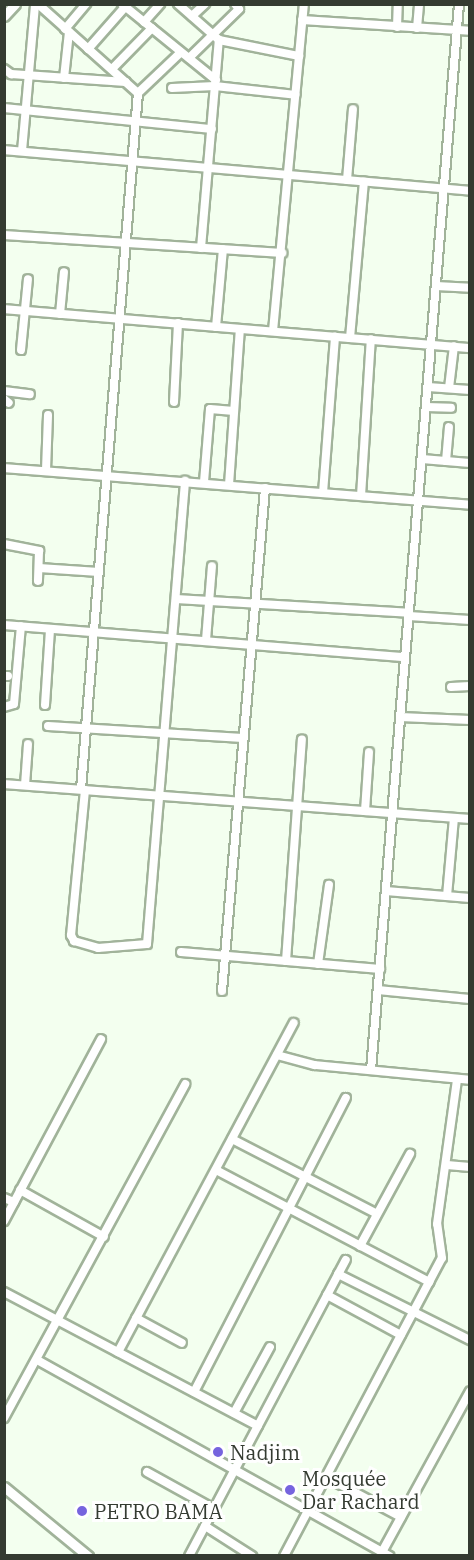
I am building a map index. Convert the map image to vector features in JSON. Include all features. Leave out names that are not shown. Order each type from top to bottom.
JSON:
[{"type":"main road","points":[[4,16],[15,4]]},
{"type":"main road","points":[[4,1487],[88,1556]]},
{"type":"street","points":[[36,4],[138,93]]},
{"type":"street","points":[[22,151],[36,4]]},
{"type":"street","points":[[64,78],[67,30],[86,4]]},
{"type":"street","points":[[144,22],[160,4]]},
{"type":"street","points":[[178,4],[216,37],[299,56]]},
{"type":"street","points":[[192,16],[205,4]]},
{"type":"street","points":[[189,58],[216,37],[239,9],[235,4]]},
{"type":"street","points":[[273,331],[290,175],[304,4]]},
{"type":"street","points":[[397,27],[398,4]]},
{"type":"street","points":[[417,28],[419,4]]},
{"type":"street","points":[[371,1070],[459,4]]},
{"type":"street","points":[[88,49],[124,6],[189,58],[215,83]]},
{"type":"street","points":[[302,20],[470,32]]},
{"type":"street","points":[[112,69],[152,28]]},
{"type":"street","points":[[201,248],[212,129],[216,37]]},
{"type":"street","points":[[181,52],[138,93],[71,935],[74,941],[98,948],[147,944],[185,481]]},
{"type":"street","points":[[4,69],[28,75],[126,82]]},
{"type":"street","points":[[172,88],[215,83],[296,95]]},
{"type":"street","points":[[4,108],[212,129]]},
{"type":"street","points":[[347,180],[353,109]]},
{"type":"street","points":[[4,150],[470,191]]},
{"type":"street","points":[[350,338],[364,182]]},
{"type":"street","points":[[4,235],[282,253]]},
{"type":"street","points":[[216,327],[223,249]]},
{"type":"street","points":[[60,314],[64,272]]},
{"type":"street","points":[[21,350],[28,279]]},
{"type":"street","points":[[436,286],[470,288]]},
{"type":"street","points":[[4,309],[470,348]]},
{"type":"street","points":[[174,402],[178,323]]},
{"type":"street","points":[[229,485],[240,328]]},
{"type":"street","points":[[323,493],[335,336]]},
{"type":"street","points":[[361,496],[371,339]]},
{"type":"street","points":[[449,388],[454,346]]},
{"type":"street","points":[[428,387],[470,390]]},
{"type":"street","points":[[4,391],[30,394]]},
{"type":"street","points":[[426,407],[451,408]]},
{"type":"street","points":[[204,482],[210,410],[234,411]]},
{"type":"street","points":[[46,470],[48,415]]},
{"type":"street","points":[[446,461],[449,427]]},
{"type":"street","points":[[422,459],[470,464]]},
{"type":"street","points":[[4,468],[107,474],[470,505]]},
{"type":"street","points":[[222,991],[252,604],[265,488]]},
{"type":"street","points":[[4,544],[39,550],[38,581]]},
{"type":"street","points":[[206,640],[212,566]]},
{"type":"street","points":[[39,568],[99,572]]},
{"type":"street","points":[[176,599],[470,620]]},
{"type":"street","points":[[4,625],[405,657]]},
{"type":"street","points":[[4,707],[14,704],[21,626]]},
{"type":"street","points":[[45,705],[50,629]]},
{"type":"street","points":[[451,687],[470,686]]},
{"type":"street","points":[[400,717],[470,720]]},
{"type":"street","points":[[48,726],[243,738]]},
{"type":"street","points":[[286,961],[302,740]]},
{"type":"street","points":[[25,785],[28,744]]},
{"type":"street","points":[[365,811],[369,752]]},
{"type":"street","points":[[4,784],[470,819]]},
{"type":"street","points":[[447,896],[454,818]]},
{"type":"street","points":[[318,964],[329,885]]},
{"type":"street","points":[[386,891],[470,898]]},
{"type":"street","points":[[181,952],[380,969]]},
{"type":"street","points":[[378,990],[470,999]]},
{"type":"street","points":[[118,1352],[294,1023]]},
{"type":"street","points":[[4,1221],[101,1039]]},
{"type":"street","points":[[277,1055],[371,1070],[470,1080]]},
{"type":"street","points":[[284,1556],[442,1258],[437,1224],[447,1165],[457,1079]]},
{"type":"street","points":[[4,1418],[39,1361],[185,1084]]},
{"type":"street","points":[[194,1392],[346,1098]]},
{"type":"street","points":[[232,1138],[377,1214]]},
{"type":"street","points":[[360,1246],[410,1154]]},
{"type":"street","points":[[447,1165],[470,1167]]},
{"type":"street","points":[[216,1170],[429,1282]]},
{"type":"street","points":[[20,1190],[104,1237]]},
{"type":"street","points":[[4,1198],[14,1202]]},
{"type":"street","points":[[189,1556],[346,1260]]},
{"type":"street","points":[[338,1274],[470,1340]]},
{"type":"street","points":[[4,1292],[258,1426]]},
{"type":"street","points":[[327,1295],[401,1335]]},
{"type":"street","points":[[136,1318],[182,1343]]},
{"type":"street","points":[[234,1413],[270,1347]]},
{"type":"street","points":[[39,1361],[386,1554],[401,1517],[470,1391]]},
{"type":"street","points":[[147,1472],[214,1509]]},
{"type":"street","points":[[326,1477],[401,1517]]},
{"type":"street","points":[[205,1526],[238,1552],[252,1556]]},
{"type":"place","name":"Nadjim","points":[[218,1452]]},
{"type":"place","name":"Mosquée Dar Rachard","points":[[290,1490]]},
{"type":"place","name":"PETRO BAMA","points":[[82,1511]]}]
